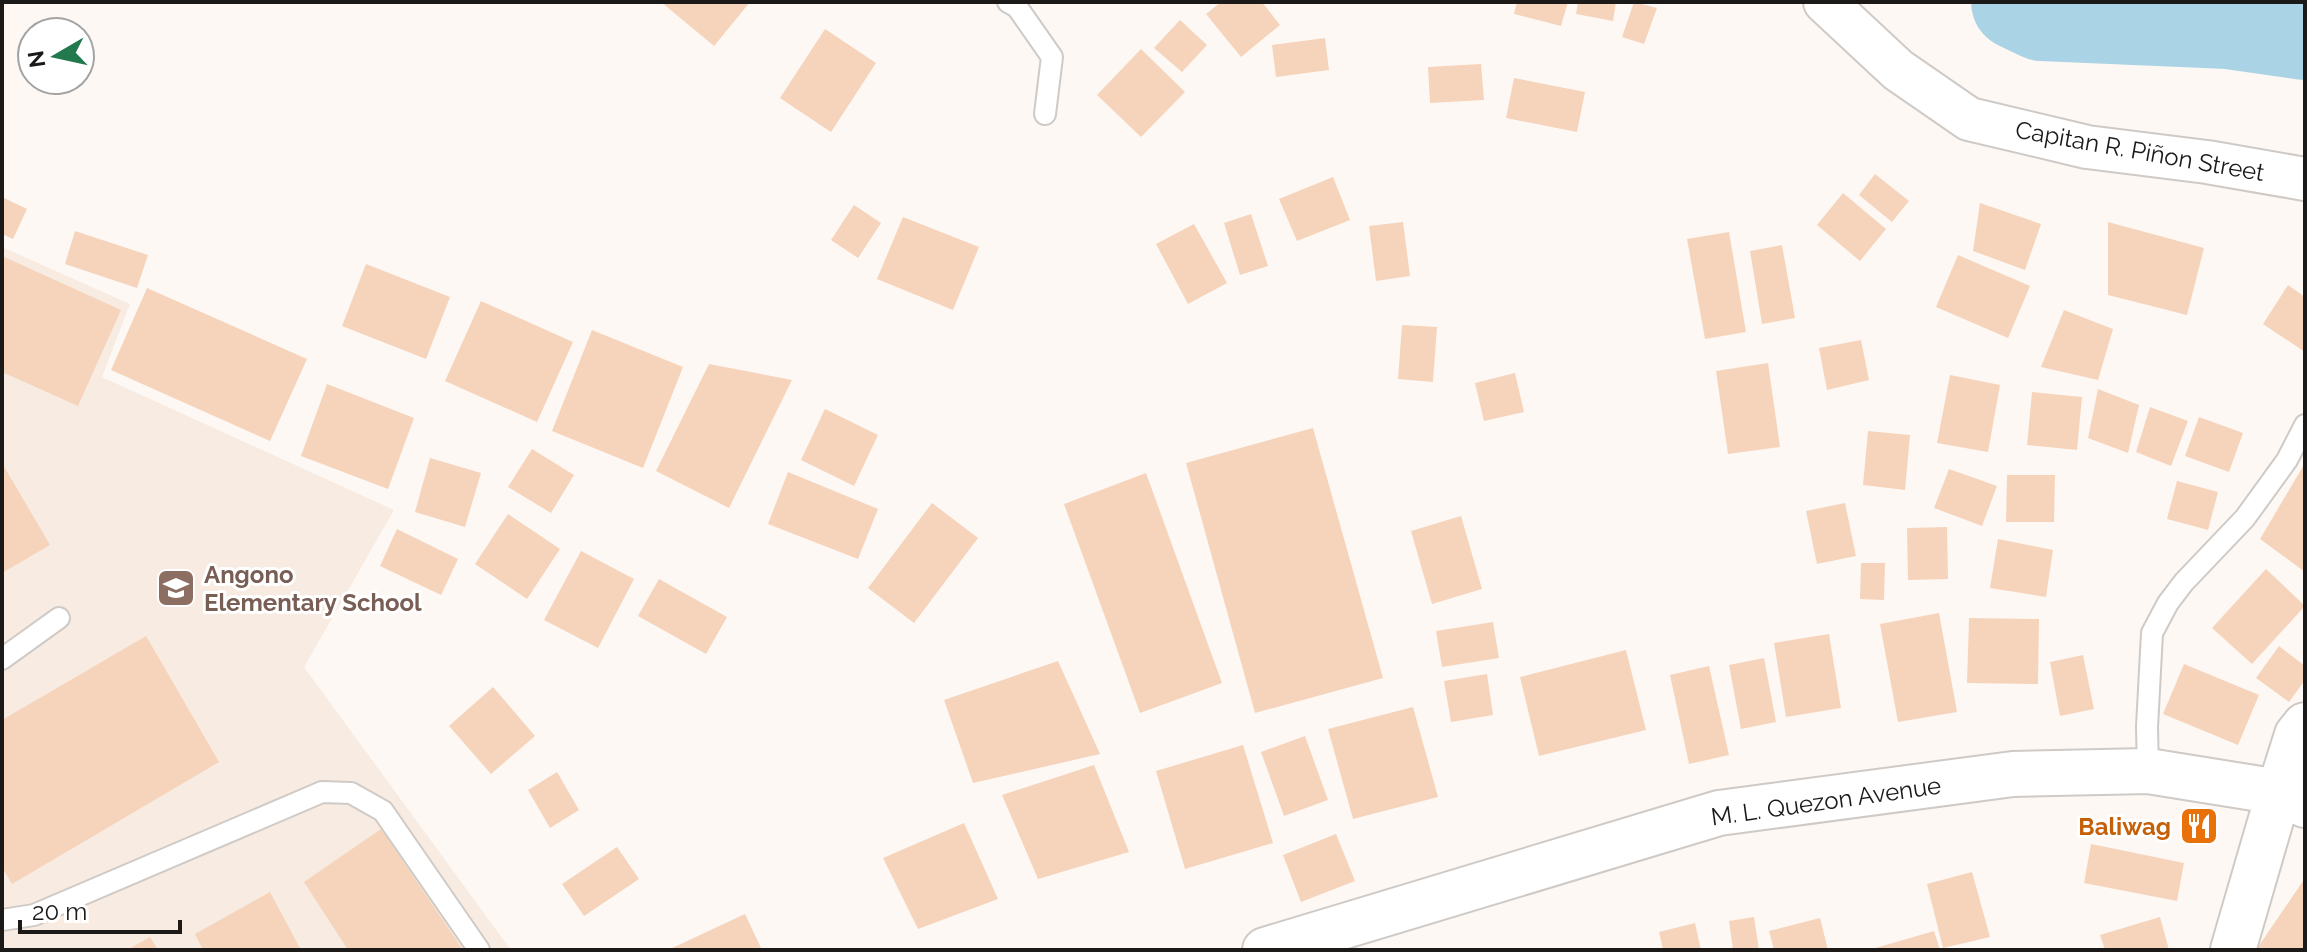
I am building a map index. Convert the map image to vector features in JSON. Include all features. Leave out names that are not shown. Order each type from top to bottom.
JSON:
[{"type":"main road","points":[[2233,950],[2292,798],[2297,735],[2305,725]]},
{"type":"main road","name":"M. L. Quezon Avenue","points":[[1265,950],[1719,813],[2013,774],[2148,771],[2292,798]]},
{"type":"street","name":"Capitan R. Piñon Street","points":[[1825,2],[1898,70],[1969,119],[2087,147],[2207,162],[2305,179]]},
{"type":"lane","points":[[1008,2],[1025,17],[1052,57],[1045,114]]},
{"type":"lane","points":[[2148,771],[2152,633],[2184,582],[2245,518],[2287,460],[2305,425]]},
{"type":"lane","points":[[2,659],[59,618]]},
{"type":"lane","points":[[2,920],[34,915],[322,792],[351,793],[383,811],[479,950]]},
{"type":"shaded area","name":"Angono Elementary School","points":[[2,247],[130,304],[102,377],[394,510],[304,667],[511,950],[2,950]]},
{"type":"building","points":[[661,2],[750,2],[714,46]]},
{"type":"building","points":[[1221,2],[1262,2],[1280,25],[1241,57],[1206,14]]},
{"type":"building","points":[[1517,2],[1568,2],[1561,26],[1514,14]]},
{"type":"building","points":[[1578,2],[1616,2],[1613,21],[1576,14]]},
{"type":"building","points":[[1634,2],[1657,8],[1644,44],[1622,37]]},
{"type":"building","points":[[1180,20],[1207,45],[1182,72],[1154,48]]},
{"type":"building","points":[[825,29],[876,63],[831,132],[780,98]]},
{"type":"building","points":[[1325,38],[1329,70],[1276,77],[1272,45]]},
{"type":"building","points":[[1141,49],[1185,92],[1141,137],[1097,95]]},
{"type":"building","points":[[1481,64],[1484,100],[1430,103],[1428,67]]},
{"type":"building","points":[[1514,78],[1585,92],[1577,132],[1506,118]]},
{"type":"building","points":[[1875,174],[1909,201],[1892,222],[1859,195]]},
{"type":"building","points":[[1333,177],[1350,220],[1297,241],[1279,199]]},
{"type":"building","points":[[1843,193],[1886,229],[1860,261],[1817,225]]},
{"type":"building","points":[[2,197],[27,209],[13,239],[2,234]]},
{"type":"building","points":[[1980,203],[2041,224],[2025,270],[1973,251]]},
{"type":"building","points":[[854,205],[881,223],[858,258],[831,240]]},
{"type":"building","points":[[1251,214],[1268,266],[1240,275],[1224,223]]},
{"type":"building","points":[[903,217],[979,247],[953,310],[877,279]]},
{"type":"building","points":[[1403,222],[1410,276],[1376,281],[1369,226]]},
{"type":"building","points":[[2108,222],[2204,248],[2187,315],[2108,295]]},
{"type":"building","points":[[1194,224],[1227,283],[1188,304],[1156,244]]},
{"type":"building","points":[[75,231],[148,255],[137,288],[65,264]]},
{"type":"building","points":[[1729,232],[1746,332],[1705,339],[1687,239]]},
{"type":"building","points":[[1782,245],[1795,318],[1762,324],[1750,251]]},
{"type":"building","points":[[1958,255],[2030,286],[2008,338],[1936,307]]},
{"type":"building","points":[[2,256],[121,310],[78,406],[2,372]]},
{"type":"building","points":[[366,264],[450,297],[426,359],[342,326]]},
{"type":"building","points":[[2288,285],[2305,297],[2305,352],[2263,324]]},
{"type":"building","points":[[147,288],[307,359],[270,441],[111,370]]},
{"type":"building","points":[[481,301],[573,342],[537,422],[445,381]]},
{"type":"building","points":[[2064,310],[2113,329],[2098,380],[2041,367]]},
{"type":"building","points":[[1402,325],[1437,327],[1433,382],[1398,379]]},
{"type":"building","points":[[592,330],[683,367],[643,468],[552,431]]},
{"type":"building","points":[[1861,340],[1869,380],[1827,390],[1819,348]]},
{"type":"building","points":[[1768,363],[1780,447],[1728,454],[1716,371]]},
{"type":"building","points":[[709,364],[792,380],[729,508],[656,471]]},
{"type":"building","points":[[1515,373],[1524,412],[1484,421],[1475,383]]},
{"type":"building","points":[[1950,375],[2000,385],[1988,452],[1937,443]]},
{"type":"building","points":[[327,384],[414,418],[388,489],[301,456]]},
{"type":"building","points":[[2098,389],[2139,405],[2128,453],[2088,438]]},
{"type":"building","points":[[2032,392],[2082,397],[2077,450],[2027,445]]},
{"type":"building","points":[[2150,407],[2188,421],[2171,466],[2136,452]]},
{"type":"building","points":[[825,409],[878,435],[854,486],[801,460]]},
{"type":"building","points":[[2199,417],[2243,433],[2229,472],[2185,456]]},
{"type":"building","points":[[1313,428],[1383,678],[1255,713],[1186,463]]},
{"type":"building","points":[[1868,431],[1910,435],[1905,490],[1863,485]]},
{"type":"building","points":[[532,449],[574,475],[551,513],[508,487]]},
{"type":"building","points":[[430,458],[481,473],[465,527],[415,512]]},
{"type":"building","points":[[2,463],[50,545],[2,573]]},
{"type":"building","points":[[2305,463],[2305,572],[2260,539]]},
{"type":"building","points":[[1949,469],[1997,486],[1982,526],[1934,508]]},
{"type":"building","points":[[788,472],[878,509],[858,559],[768,524]]},
{"type":"building","points":[[1146,473],[1222,683],[1140,713],[1064,504]]},
{"type":"building","points":[[2007,475],[2055,475],[2054,522],[2006,522]]},
{"type":"building","points":[[2177,481],[2218,492],[2208,530],[2167,519]]},
{"type":"building","points":[[932,503],[978,538],[914,623],[868,588]]},
{"type":"building","points":[[1845,503],[1856,556],[1817,564],[1806,511]]},
{"type":"building","points":[[508,514],[560,549],[527,599],[475,564]]},
{"type":"building","points":[[1461,516],[1482,589],[1432,604],[1411,531]]},
{"type":"building","points":[[1947,527],[1948,579],[1908,580],[1907,528]]},
{"type":"building","points":[[397,529],[458,559],[441,595],[380,566]]},
{"type":"building","points":[[1998,539],[2053,550],[2046,597],[1990,588]]},
{"type":"building","points":[[581,551],[634,579],[598,648],[544,620]]},
{"type":"building","points":[[1861,563],[1885,563],[1884,600],[1860,599]]},
{"type":"building","points":[[2266,569],[2305,606],[2252,664],[2212,628]]},
{"type":"building","points":[[659,579],[727,617],[706,654],[638,616]]},
{"type":"building","points":[[1939,613],[1957,712],[1898,722],[1880,624]]},
{"type":"building","points":[[1969,618],[2039,619],[2038,684],[1967,683]]},
{"type":"building","points":[[1493,622],[1499,658],[1442,667],[1436,631]]},
{"type":"building","points":[[1829,634],[1841,708],[1786,717],[1774,643]]},
{"type":"building","points":[[146,636],[219,762],[12,884],[2,867],[2,720]]},
{"type":"building","points":[[2279,646],[2305,666],[2305,680],[2289,702],[2256,678]]},
{"type":"building","points":[[1626,650],[1646,730],[1539,756],[1520,677]]},
{"type":"building","points":[[2083,655],[2094,709],[2060,716],[2050,662]]},
{"type":"building","points":[[1764,658],[1776,722],[1741,729],[1729,665]]},
{"type":"building","points":[[1058,661],[1100,754],[973,783],[944,700]]},
{"type":"building","points":[[2184,664],[2259,695],[2238,745],[2163,714]]},
{"type":"building","points":[[1709,666],[1729,755],[1689,764],[1670,675]]},
{"type":"building","points":[[1487,674],[1493,715],[1451,722],[1444,681]]},
{"type":"building","points":[[493,687],[535,736],[491,774],[449,726]]},
{"type":"building","points":[[1413,707],[1438,797],[1353,819],[1328,729]]},
{"type":"building","points":[[1305,736],[1328,800],[1284,816],[1261,752]]},
{"type":"building","points":[[1243,745],[1273,843],[1185,869],[1156,771]]},
{"type":"building","points":[[1094,765],[1129,852],[1038,879],[1002,795]]},
{"type":"building","points":[[557,772],[579,810],[550,828],[528,790]]},
{"type":"building","points":[[964,823],[998,899],[918,929],[883,858]]},
{"type":"building","points":[[381,829],[463,950],[348,950],[304,882]]},
{"type":"building","points":[[1336,834],[1355,881],[1301,902],[1283,855]]},
{"type":"building","points":[[2091,844],[2184,863],[2177,901],[2084,883]]},
{"type":"building","points":[[617,847],[639,879],[584,916],[562,884]]},
{"type":"building","points":[[1972,872],[1990,937],[1943,948],[1927,884]]},
{"type":"building","points":[[2305,878],[2305,950],[2256,950]]},
{"type":"building","points":[[270,892],[301,950],[203,950],[195,934]]},
{"type":"building","points":[[745,914],[762,950],[668,950]]},
{"type":"building","points":[[1754,917],[1759,950],[1733,950],[1729,921]]},
{"type":"building","points":[[2160,917],[2169,950],[2105,950],[2100,935]]},
{"type":"building","points":[[1820,918],[1828,950],[1774,950],[1769,931]]},
{"type":"building","points":[[1695,923],[1701,950],[1663,950],[1659,932]]},
{"type":"building","points":[[1934,931],[1940,950],[1872,950],[1872,949]]},
{"type":"building","points":[[150,937],[158,950],[127,950]]},
{"type":"waterway","points":[[2019,2],[2042,13],[2228,21],[2305,32]]},
{"type":"place","name":"Angono Elementary School","points":[[176,588]]},
{"type":"place","name":"Baliwag","points":[[2199,826]]}]
